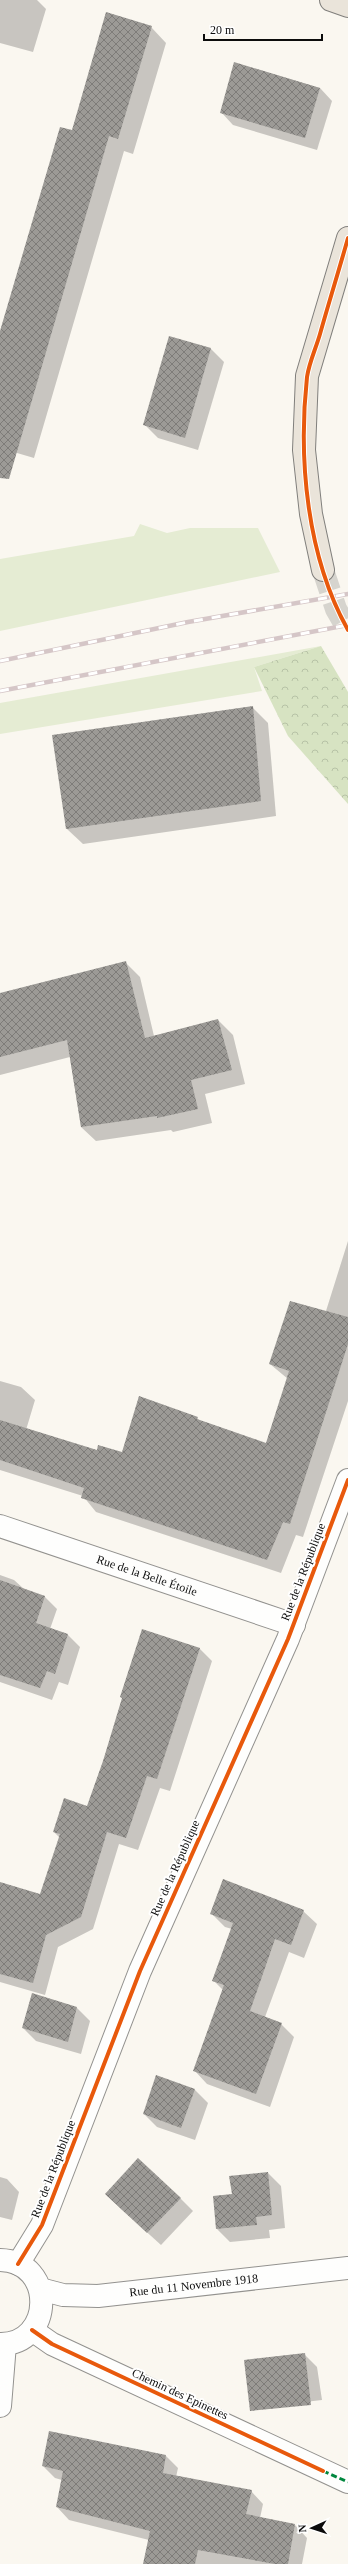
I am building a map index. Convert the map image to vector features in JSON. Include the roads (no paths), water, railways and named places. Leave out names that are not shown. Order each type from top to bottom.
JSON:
[{"type":"main road","points":[[331,0],[348,6]]},
{"type":"main road","points":[[323,570],[311,514],[304,450],[307,376],[348,238]]},
{"type":"street","name":"Rue de la République","points":[[9,2262],[42,2225],[140,1970],[294,1624],[348,1480]]},
{"type":"street","name":"Rue de la Belle Étoile","points":[[0,1526],[294,1624]]},
{"type":"street","points":[[0,2406],[3,2344],[16,2342],[32,2330],[39,2317],[42,2303],[40,2289],[35,2278],[9,2262]]},
{"type":"street","name":"Rue du 11 Novembre 1918","points":[[40,2289],[63,2295],[98,2296],[348,2268]]},
{"type":"street","name":"Chemin des Epinettes","points":[[32,2330],[52,2344],[323,2472],[348,2482]]},
{"type":"tunnel","points":[[323,570],[336,609],[348,630]]},
{"type":"railway","points":[[0,661],[188,622],[348,594]]},
{"type":"railway","points":[[0,691],[348,625]]}]
